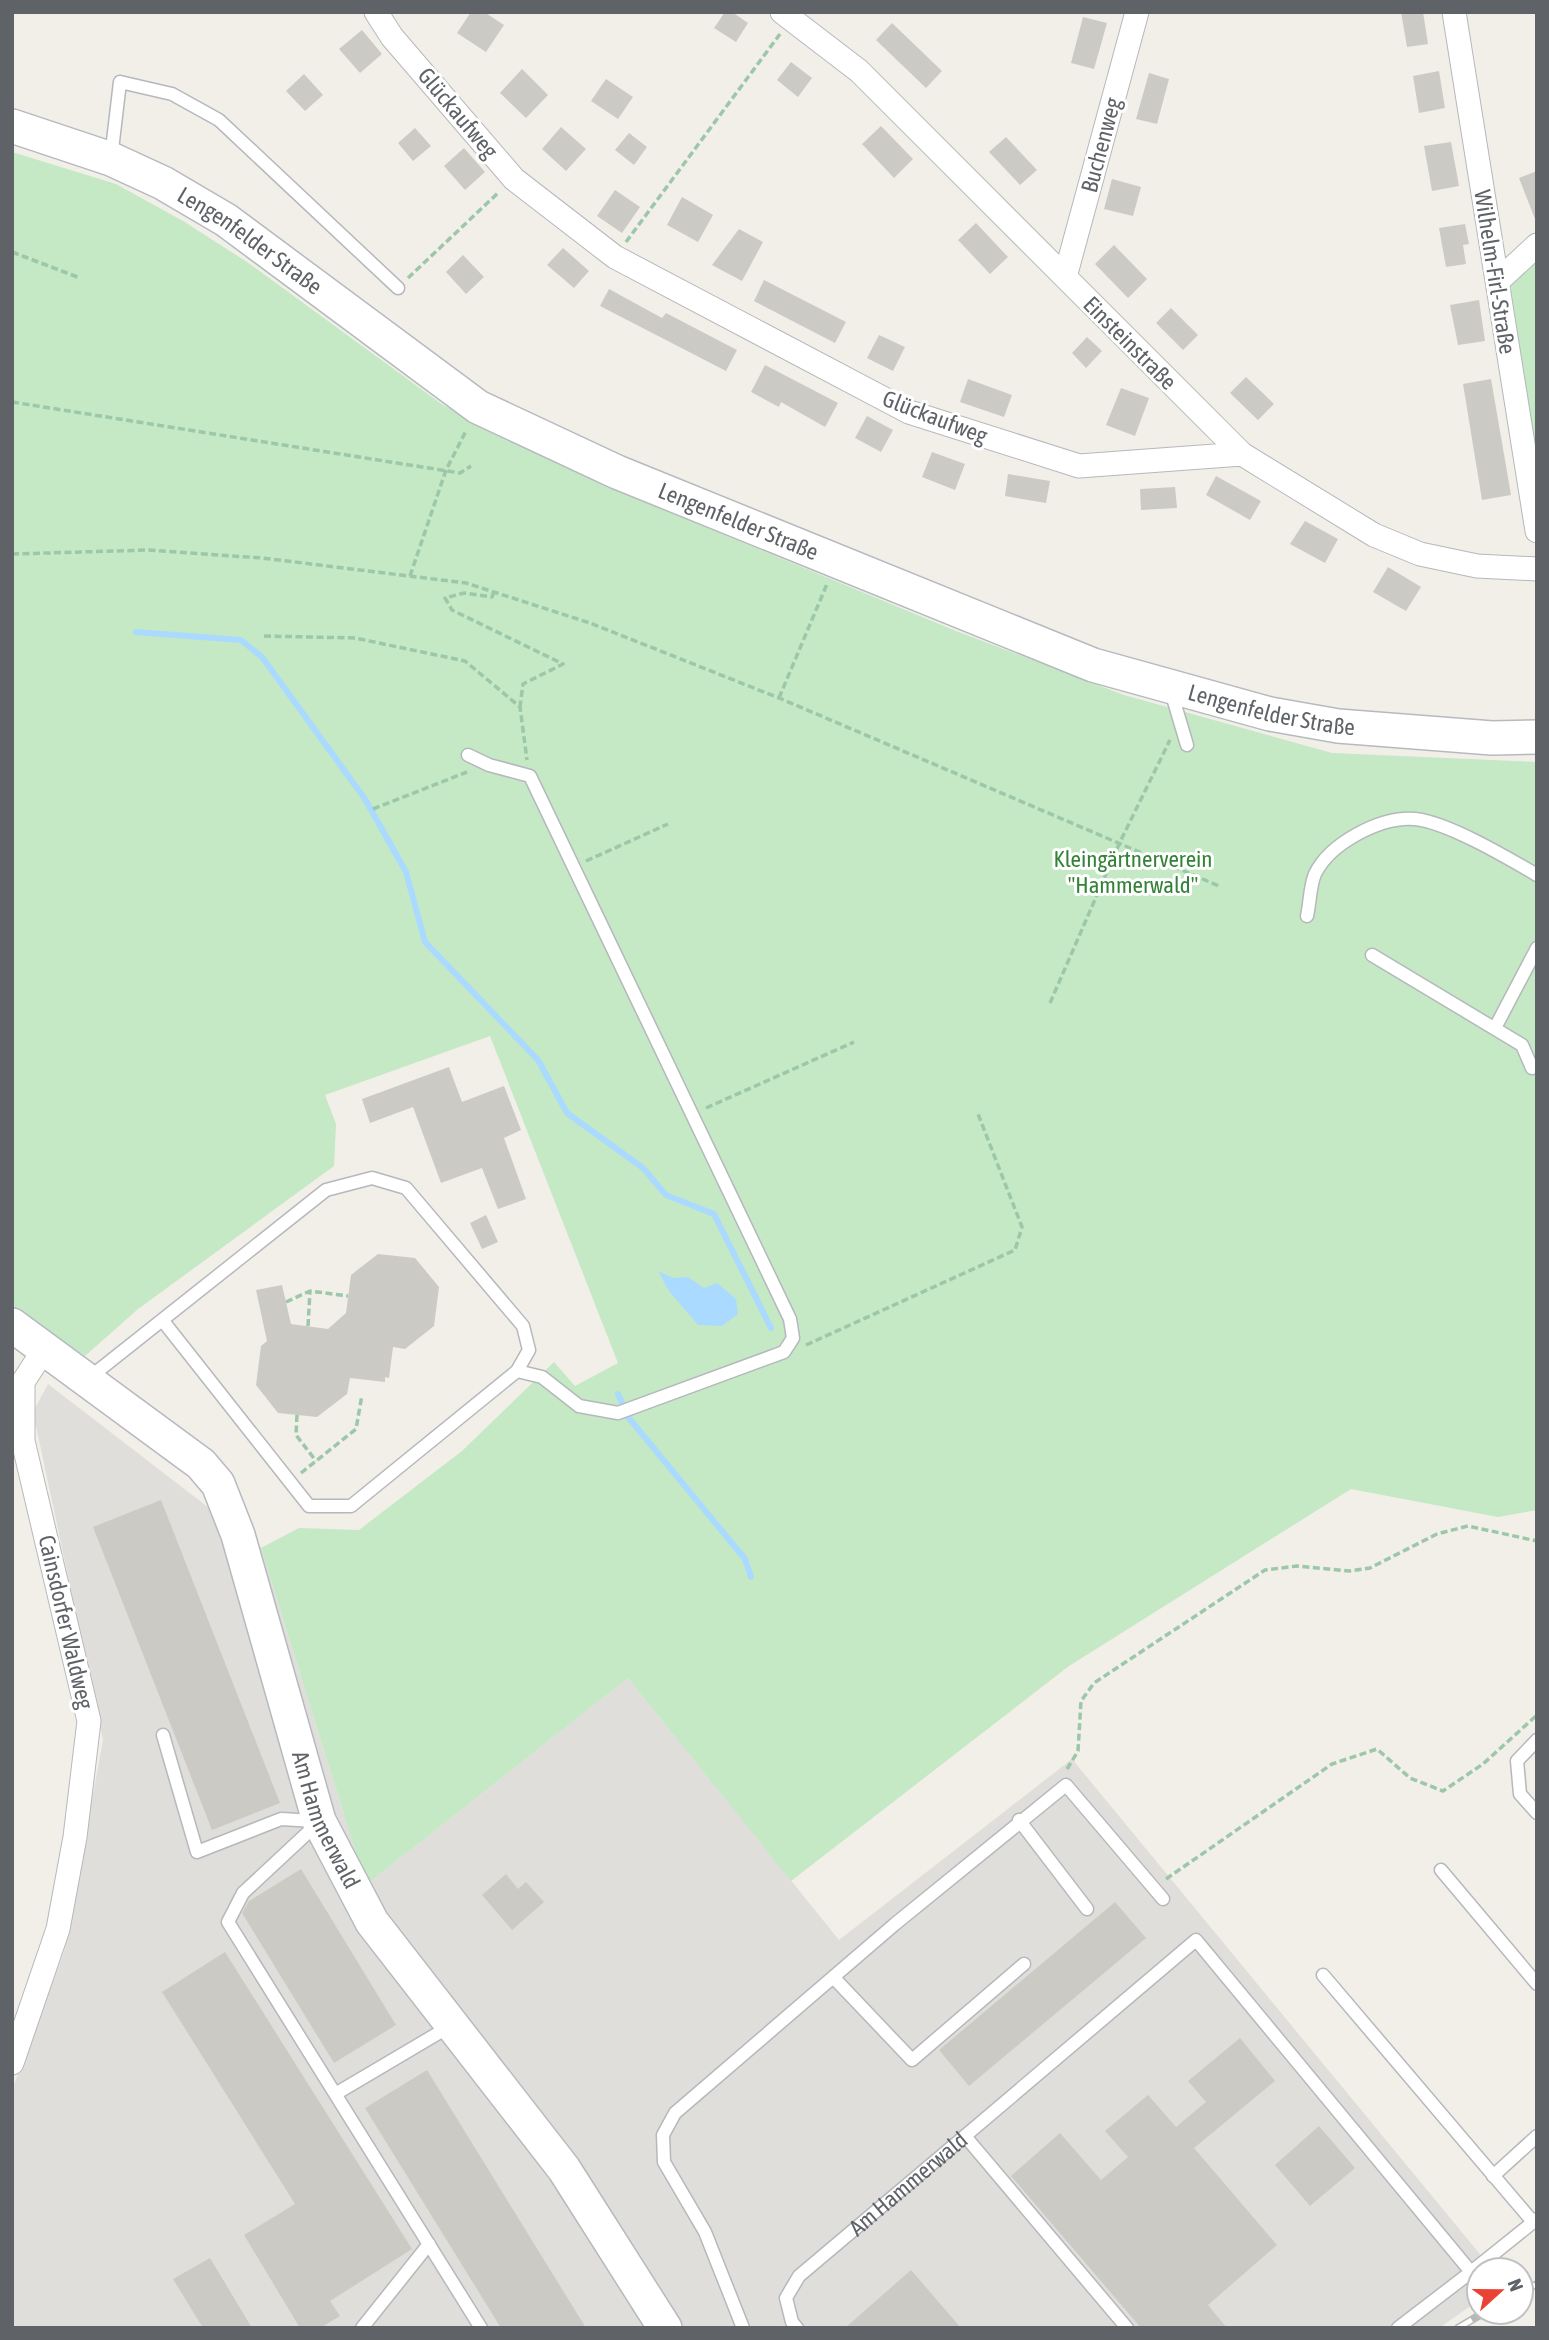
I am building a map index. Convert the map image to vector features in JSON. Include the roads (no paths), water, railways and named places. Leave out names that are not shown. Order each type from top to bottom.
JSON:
[{"type":"main road","name":"Lengenfelder Straße","points":[[12,126],[111,159],[163,183],[226,220],[478,407],[617,472],[1093,665],[1270,714],[1338,726],[1482,738],[1537,737]]},
{"type":"main road","name":"Am Hammerwald","points":[[12,1325],[89,1379],[201,1464],[218,1484],[238,1535],[319,1821],[372,1922],[564,2169],[665,2328]]},
{"type":"street","name":"Glückaufweg","points":[[376,12],[392,37],[514,179],[615,257],[908,412],[1079,466],[1242,454]]},
{"type":"street","name":"Buchenweg","points":[[1065,277],[1137,12]]},
{"type":"street","name":"Wilhelm-Firl-Straße","points":[[1454,12],[1466,102],[1498,281],[1537,531]]},
{"type":"street","name":"Einsteinstraße","points":[[787,15],[859,71],[1242,454],[1374,535],[1420,554],[1477,566],[1537,569]]},
{"type":"street","points":[[1498,281],[1537,245]]},
{"type":"street","name":"Cainsdorfer Waldweg","points":[[12,2063],[58,1929],[75,1837],[89,1721],[23,1441],[23,1382],[45,1348]]},
{"type":"lane","points":[[111,159],[120,82],[172,94],[219,120],[398,288]]},
{"type":"lane","points":[[1170,688],[1178,723],[1187,745]]},
{"type":"lane","points":[[468,755],[489,765],[530,776],[790,1320],[793,1338],[784,1352],[618,1413],[579,1406],[542,1377],[517,1371]]},
{"type":"lane","points":[[1307,916],[1315,874],[1340,843],[1373,827],[1414,819],[1459,834],[1537,875]]},
{"type":"lane","points":[[1495,1028],[1537,948]]},
{"type":"lane","points":[[1372,955],[1522,1045],[1532,1068]]},
{"type":"lane","points":[[89,1379],[326,1191],[372,1178],[406,1188],[523,1326],[529,1350],[517,1371],[351,1506],[309,1506],[163,1321]]},
{"type":"lane","points":[[163,1735],[197,1852],[281,1819],[319,1821]]},
{"type":"lane","points":[[1537,1740],[1517,1761],[1520,1794],[1537,1813]]},
{"type":"lane","points":[[743,2328],[705,2232],[664,2162],[663,2135],[675,2113],[1019,1820],[1066,1785],[1163,1899]]},
{"type":"lane","points":[[1019,1820],[1087,1909]]},
{"type":"lane","points":[[319,1821],[243,1893],[228,1922],[481,2328]]},
{"type":"lane","points":[[1441,1870],[1537,1984]]},
{"type":"lane","points":[[965,2136],[1196,1940],[1465,2265]]},
{"type":"lane","points":[[834,1978],[912,2060],[1024,1964]]},
{"type":"lane","points":[[1323,1975],[1493,2176],[1535,2221],[1491,2256]]},
{"type":"lane","points":[[337,2093],[452,2025]]},
{"type":"lane","name":"Am Hammerwald","points":[[797,2328],[792,2322],[786,2298],[799,2277],[965,2136],[1127,2328]]},
{"type":"lane","points":[[1493,2176],[1537,2136]]},
{"type":"lane","points":[[362,2328],[429,2244]]},
{"type":"lane","points":[[1398,2328],[1465,2277]]},
{"type":"water","points":[[658,1271],[673,1278],[688,1277],[704,1288],[717,1283],[736,1299],[738,1314],[722,1326],[698,1325],[669,1291]]},
{"type":"waterway","points":[[136,632],[241,640],[262,657],[365,799],[406,872],[425,942],[538,1060],[567,1113],[643,1168],[666,1195],[714,1214],[771,1328]]},
{"type":"waterway","points":[[618,1394],[623,1405]]},
{"type":"waterway","points":[[628,1417],[745,1559],[751,1577]]},
{"type":"railway","points":[[1458,2328],[1465,2324]]},
{"type":"park label","name":"Kleingärtnerverein \"Hammerwald\"","points":[[1133,872]]}]
